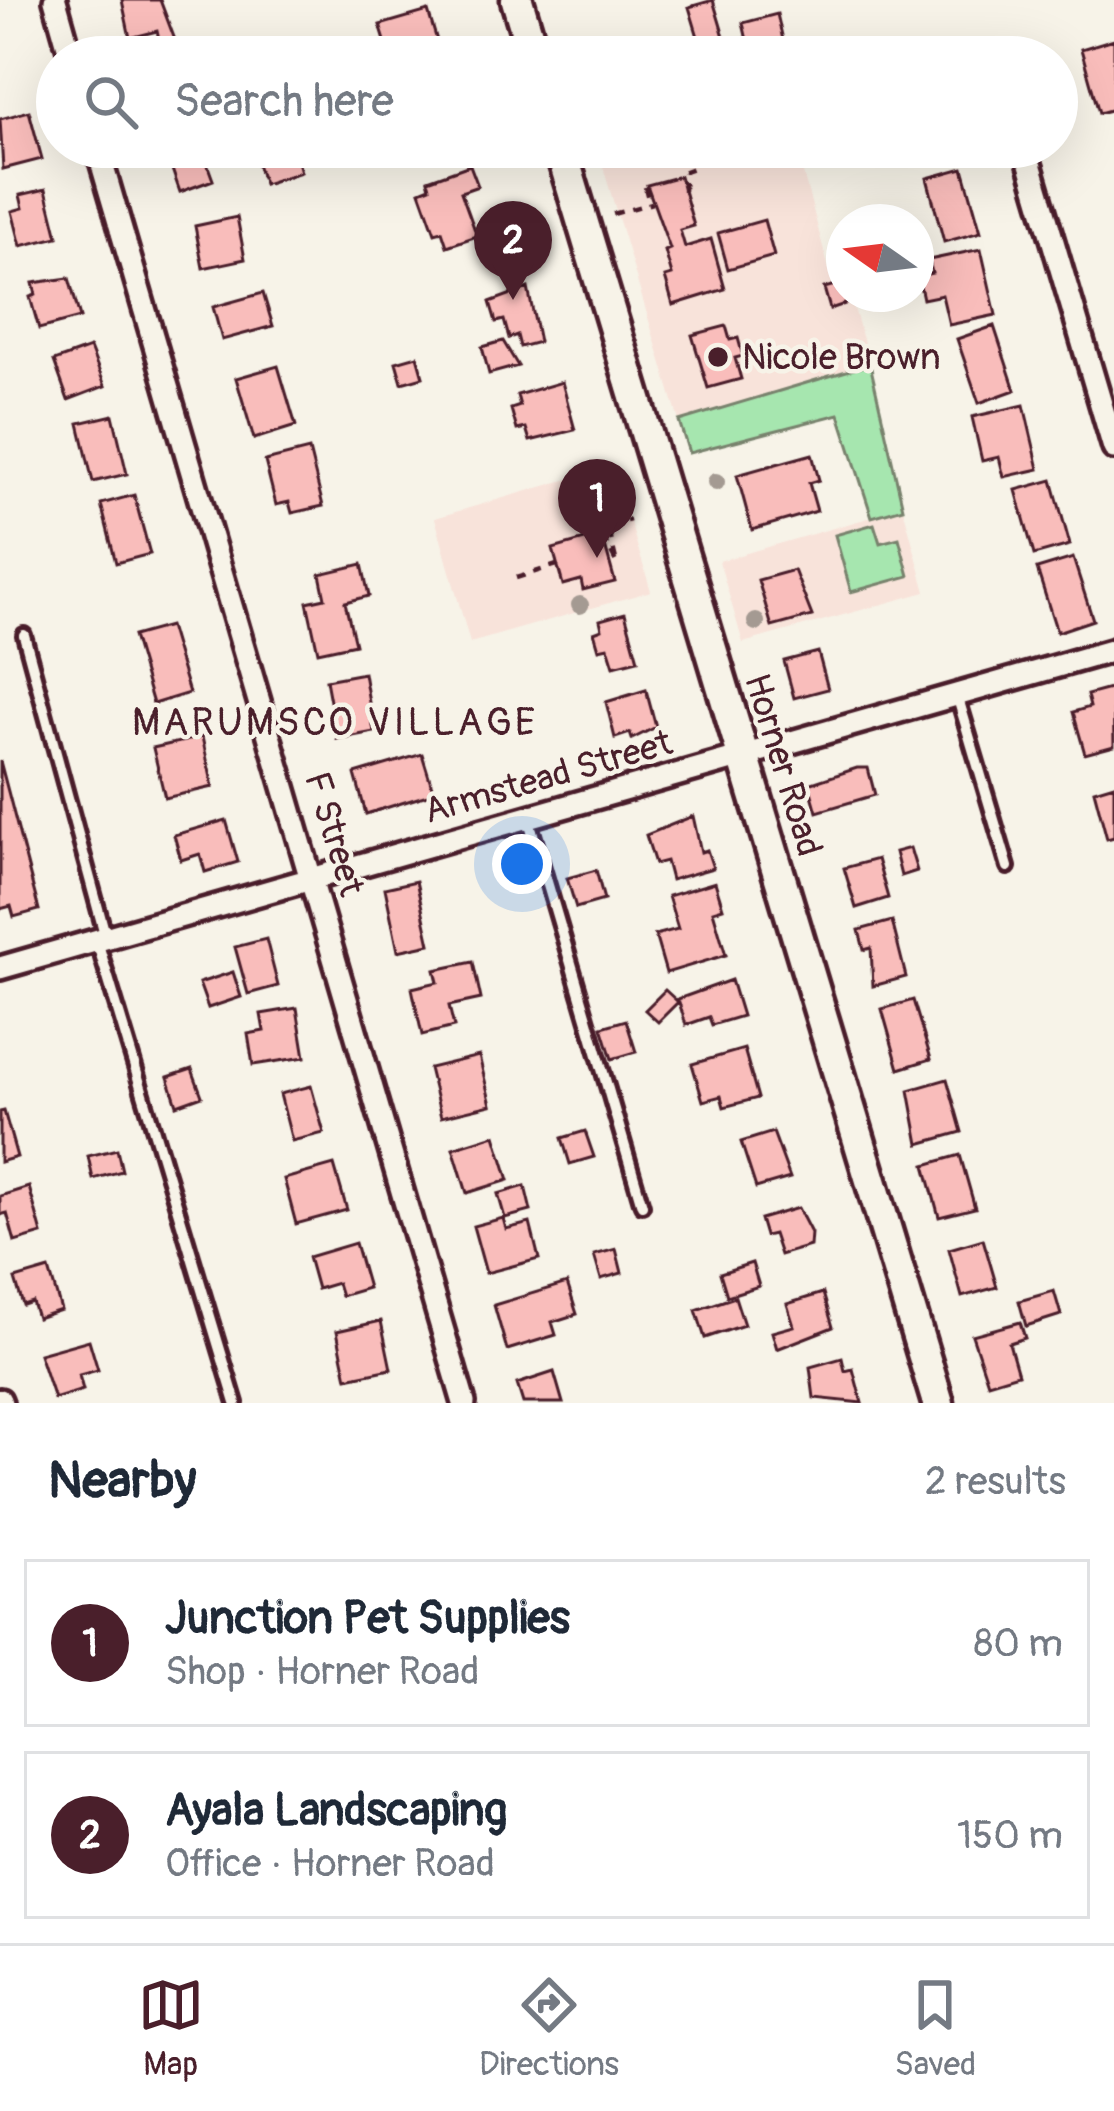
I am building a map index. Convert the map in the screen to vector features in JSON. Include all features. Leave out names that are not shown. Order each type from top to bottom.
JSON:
[{"type":"main road","points":[[517,0],[528,36]]},
{"type":"main road","name":"Horner Road","points":[[566,168],[938,1403]]},
{"type":"street","points":[[55,0],[65,36]]},
{"type":"street","name":"F Street","points":[[103,168],[464,1403]]},
{"type":"street","points":[[1031,168],[1114,448]]},
{"type":"street","name":"Armstead Street","points":[[0,968],[1114,650]]},
{"type":"lane","points":[[23,635],[101,939],[236,1403]]},
{"type":"lane","points":[[957,694],[1009,867]]},
{"type":"lane","points":[[528,817],[642,1205]]},
{"type":"path","points":[[684,191],[685,171],[693,168]]},
{"type":"path","points":[[613,214],[651,203],[645,188]]},
{"type":"path","points":[[597,535],[613,565],[617,563],[608,526]]},
{"type":"path","points":[[516,578],[557,566]]},
{"type":"shaded area","points":[[603,168],[802,168],[826,258],[826,312],[855,312],[870,364],[679,421]]},
{"type":"shaded area","points":[[613,466],[651,591],[470,643],[435,518]]},
{"type":"shaded area","points":[[903,508],[926,592],[743,643],[719,561]]},
{"type":"green space","points":[[870,364],[903,508],[872,517],[839,414],[689,453],[679,421]]},
{"type":"green space","points":[[874,524],[880,543],[899,538],[909,576],[851,592],[835,535]]},
{"type":"building","points":[[122,0],[160,0],[174,36],[158,36],[157,31],[130,36]]},
{"type":"building","points":[[713,0],[724,36],[698,36],[689,7]]},
{"type":"building","points":[[428,11],[436,36],[383,36],[380,25]]},
{"type":"building","points":[[777,14],[782,36],[746,36],[743,23]]},
{"type":"building","points":[[1114,39],[1114,109],[1099,113],[1081,49]]},
{"type":"building","points":[[29,111],[36,161],[3,169],[0,119]]},
{"type":"building","points":[[172,168],[209,168],[213,180],[180,192]]},
{"type":"building","points":[[258,168],[300,168],[301,172],[264,184]]},
{"type":"building","points":[[471,168],[478,186],[461,192],[477,236],[447,246],[442,231],[435,233],[420,191],[430,187],[428,180]]},
{"type":"building","points":[[963,168],[981,232],[944,242],[927,178]]},
{"type":"building","points":[[680,176],[694,226],[680,230],[685,247],[711,239],[725,289],[673,305],[665,277],[672,275],[665,251],[670,249],[647,185]]},
{"type":"building","points":[[46,189],[58,237],[21,246],[12,211],[23,208],[20,195]]},
{"type":"building","points":[[237,217],[245,259],[203,268],[195,226]]},
{"type":"building","points":[[764,220],[774,256],[728,269],[718,233]]},
{"type":"building","points":[[981,249],[996,315],[949,325],[942,295],[934,297],[934,259]]},
{"type":"building","points":[[69,278],[80,318],[39,329],[30,297],[36,295],[33,283]]},
{"type":"building","points":[[528,288],[539,342],[520,347],[517,335],[509,338],[504,320],[496,322],[490,302]]},
{"type":"building","points":[[263,293],[273,326],[222,340],[213,307]]},
{"type":"building","name":"Nicole Brown","points":[[726,326],[730,340],[738,338],[743,356],[735,358],[741,379],[708,388],[692,335]]},
{"type":"building","points":[[994,326],[1015,390],[979,403],[957,339]]},
{"type":"building","points":[[503,341],[518,366],[489,374],[482,347]]},
{"type":"building","points":[[90,348],[105,386],[68,400],[54,361]]},
{"type":"building","points":[[417,356],[423,377],[402,383],[396,362]]},
{"type":"building","points":[[278,366],[296,426],[254,439],[236,378]]},
{"type":"building","points":[[562,382],[575,430],[530,441],[526,428],[517,430],[511,409],[520,406],[517,395]]},
{"type":"building","points":[[1024,405],[1039,469],[1004,477],[999,457],[982,461],[972,417]]},
{"type":"building","points":[[113,415],[127,474],[93,482],[79,423]]},
{"type":"building","points":[[309,450],[323,506],[292,513],[289,502],[276,505],[265,461]]},
{"type":"building","points":[[812,454],[819,480],[809,483],[817,511],[752,530],[737,475]]},
{"type":"building","points":[[1052,480],[1070,545],[1034,555],[1016,490]]},
{"type":"building","points":[[134,495],[150,554],[116,563],[101,504]]},
{"type":"building","points":[[602,535],[615,582],[583,590],[581,580],[563,585],[553,549]]},
{"type":"building","points":[[1073,558],[1093,620],[1057,632],[1037,569]]},
{"type":"building","points":[[362,564],[369,596],[345,602],[355,644],[318,652],[307,602],[325,598],[320,574]]},
{"type":"building","points":[[794,570],[812,616],[772,627],[758,580]]},
{"type":"building","points":[[625,613],[638,660],[614,666],[608,647],[599,649],[594,632],[602,629],[600,620]]},
{"type":"building","points":[[169,626],[189,693],[153,704],[133,636]]},
{"type":"building","points":[[818,652],[828,689],[794,698],[784,661]]},
{"type":"building","points":[[364,673],[374,732],[337,739],[326,680]]},
{"type":"building","points":[[1113,688],[1114,746],[1085,754],[1073,712],[1090,707],[1087,695]]},
{"type":"building","points":[[646,690],[656,727],[632,739],[630,733],[615,738],[606,702]]},
{"type":"building","points":[[202,737],[213,787],[165,798],[153,748]]},
{"type":"building","points":[[422,754],[434,793],[366,814],[355,774]]},
{"type":"building","points":[[0,761],[39,910],[14,917],[11,906],[0,909]]},
{"type":"building","points":[[868,768],[875,795],[817,812],[809,784]]},
{"type":"building","points":[[1114,784],[1114,837],[1107,839],[1094,790]]},
{"type":"building","points":[[693,816],[701,852],[707,850],[713,868],[671,880],[666,861],[655,864],[646,835]]},
{"type":"building","points":[[226,820],[238,862],[205,872],[200,854],[181,860],[174,835]]},
{"type":"building","points":[[910,848],[917,871],[901,876],[895,852]]},
{"type":"building","points":[[877,859],[888,898],[856,908],[844,868]]},
{"type":"building","points":[[596,870],[604,900],[576,908],[567,878]]},
{"type":"building","points":[[416,881],[430,944],[398,951],[385,888]]},
{"type":"building","points":[[715,882],[723,908],[713,911],[726,955],[666,973],[655,935],[678,929],[668,896]]},
{"type":"building","points":[[892,921],[906,977],[873,986],[871,948],[864,950],[859,930]]},
{"type":"building","points":[[266,939],[278,986],[248,994],[235,947]]},
{"type":"building","points":[[473,962],[481,999],[449,1006],[454,1027],[422,1035],[412,988],[438,982],[435,970]]},
{"type":"building","points":[[233,972],[241,997],[208,1008],[199,983]]},
{"type":"building","points":[[731,980],[742,1016],[712,1025],[709,1017],[686,1025],[678,999]]},
{"type":"building","points":[[665,990],[678,1002],[658,1022],[645,1010]]},
{"type":"building","points":[[913,1000],[931,1059],[899,1069],[882,1009]]},
{"type":"building","points":[[297,1008],[305,1057],[253,1065],[248,1034],[264,1031],[261,1014]]},
{"type":"building","points":[[626,1020],[636,1052],[612,1059],[602,1027]]},
{"type":"building","points":[[744,1049],[758,1098],[724,1107],[721,1096],[703,1101],[692,1064]]},
{"type":"building","points":[[479,1056],[491,1105],[441,1117],[429,1068]]},
{"type":"building","points":[[192,1069],[202,1096],[177,1105],[168,1077]]},
{"type":"building","points":[[947,1079],[962,1132],[919,1144],[909,1090]]},
{"type":"building","points":[[311,1086],[324,1133],[292,1141],[280,1094]]},
{"type":"building","points":[[4,1111],[17,1157],[0,1162],[0,1112]]},
{"type":"building","points":[[585,1131],[594,1157],[570,1164],[562,1138]]},
{"type":"building","points":[[773,1132],[790,1178],[756,1188],[741,1142]]},
{"type":"building","points":[[495,1135],[509,1180],[467,1193],[453,1148]]},
{"type":"building","points":[[117,1149],[122,1171],[93,1179],[88,1156]]},
{"type":"building","points":[[960,1155],[975,1208],[939,1217],[925,1165]]},
{"type":"building","points":[[334,1165],[347,1210],[296,1224],[284,1179]]},
{"type":"building","points":[[525,1186],[531,1211],[505,1218],[498,1194]]},
{"type":"building","points":[[29,1187],[42,1234],[15,1242],[7,1213],[0,1215],[0,1196]]},
{"type":"building","points":[[798,1208],[811,1233],[810,1246],[780,1255],[773,1234],[765,1236],[760,1219]]},
{"type":"building","points":[[503,1218],[506,1229],[530,1223],[539,1259],[486,1273],[473,1226]]},
{"type":"building","points":[[983,1239],[997,1287],[962,1297],[949,1249]]},
{"type":"building","points":[[355,1243],[368,1288],[341,1296],[337,1283],[317,1289],[308,1257]]},
{"type":"building","points":[[616,1249],[622,1273],[601,1279],[594,1255]]},
{"type":"building","points":[[752,1263],[759,1286],[727,1296],[720,1273]]},
{"type":"building","points":[[49,1269],[61,1310],[37,1318],[32,1302],[23,1305],[15,1279]]},
{"type":"building","points":[[567,1283],[577,1314],[552,1322],[556,1335],[507,1350],[494,1305]]},
{"type":"building","points":[[1054,1291],[1061,1315],[1026,1326],[1019,1301]]},
{"type":"building","points":[[823,1293],[833,1327],[777,1349],[772,1332],[794,1326],[787,1304]]},
{"type":"building","points":[[735,1297],[744,1325],[705,1338],[696,1310]]},
{"type":"building","points":[[381,1321],[391,1369],[347,1378],[337,1331]]},
{"type":"building","points":[[1020,1322],[1025,1338],[1009,1343],[1018,1374],[988,1383],[972,1335]]},
{"type":"building","points":[[89,1340],[98,1370],[79,1375],[83,1390],[54,1399],[39,1354]]},
{"type":"building","points":[[842,1358],[845,1371],[853,1369],[862,1403],[814,1398],[810,1367]]},
{"type":"building","points":[[554,1372],[563,1403],[523,1403],[517,1384]]},
{"type":"place","name":"Ayala Landscaping","points":[[513,300]]},
{"type":"place","name":"Nicole Brown","points":[[718,357]]},
{"type":"place","name":"Junction Pet Supplies","points":[[597,558]]},
{"type":"district","name":"MARUMSCO VILLAGE","points":[[335,722]]}]
